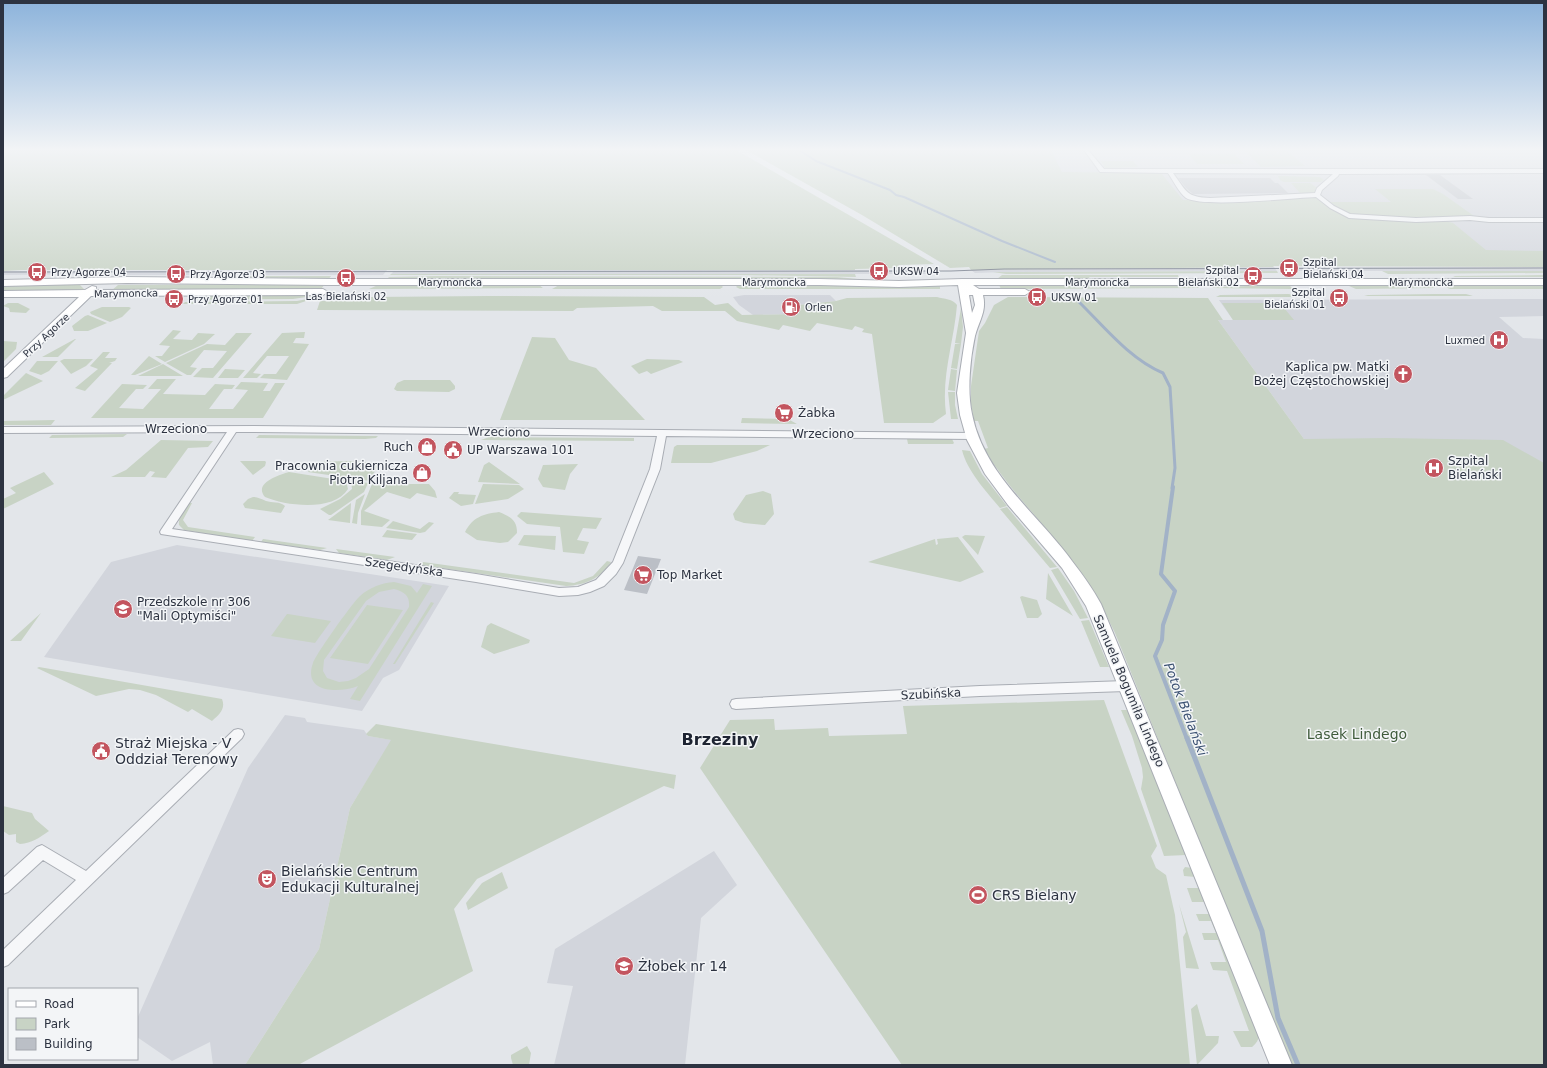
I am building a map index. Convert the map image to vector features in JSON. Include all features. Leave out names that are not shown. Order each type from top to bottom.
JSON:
[{"type":"main road","name":"Marymoncka","points":[[3,283],[98,280],[369,282],[548,287]]},
{"type":"main road","name":"Przy Agorze","points":[[3,375],[88,294],[98,280]]},
{"type":"main road","points":[[363,292],[369,282]]},
{"type":"main road","name":"Marymoncka","points":[[3,294],[363,292],[548,287],[963,287],[1322,282],[1544,282]]},
{"type":"main road","points":[[1308,291],[1310,286],[1322,282]]},
{"type":"main road","points":[[1334,282],[1354,291]]},
{"type":"main road","points":[[1434,282],[1444,291]]},
{"type":"main road","name":"Marymoncka","points":[[963,287],[977,292],[1544,291]]},
{"type":"main road","name":"Samuela Bogumiła Lindego","points":[[963,287],[970,336]]},
{"type":"main road","name":"Samuela Bogumiła Lindego","points":[[977,292],[980,305],[970,336],[965,369],[963,397],[972,436],[978,451],[990,471],[1013,502],[1064,560],[1083,587],[1094,608],[1281,1065]]},
{"type":"main road","points":[[67,315],[97,302],[135,293]]},
{"type":"street","points":[[1323,200],[1332,207],[1349,216],[1416,220],[1470,218],[1489,220],[1544,220]]},
{"type":"street","name":"Wrzeciono","points":[[3,430],[233,429],[972,436]]},
{"type":"street","name":"Szegedyńska","points":[[233,429],[165,532],[476,578],[560,592],[582,590],[600,583],[609,576],[618,563],[655,470],[662,434]]},
{"type":"street","name":"Szubińska","points":[[736,704],[1126,686]]},
{"type":"street","points":[[3,960],[238,734]]},
{"type":"street","points":[[3,887],[42,852],[87,879]]},
{"type":"shaded area","points":[[1173,200],[1544,200],[1544,265]]},
{"type":"shaded area","points":[[1274,267],[1277,271],[975,273],[971,270]]},
{"type":"shaded area","points":[[1280,267],[1544,267],[1544,271],[1283,271]]},
{"type":"shaded area","points":[[387,270],[383,275],[116,275],[121,271]]},
{"type":"shaded area","points":[[939,270],[940,274],[391,274],[394,271]]},
{"type":"shaded area","points":[[3,271],[107,271],[100,274],[3,275]]},
{"type":"shaded area","points":[[744,295],[830,295],[836,301],[799,305],[800,314],[753,315],[739,305],[733,297]]},
{"type":"shaded area","name":"Szpital Bielański","points":[[1544,299],[1544,316],[1499,317],[1523,338],[1544,339],[1544,581],[1304,439],[1218,320],[1233,320],[1219,300]]},
{"type":"shaded area","points":[[177,545],[449,586],[399,670],[383,678],[362,711],[44,657],[111,562]]},
{"type":"shaded area","name":"Bielańskie Centrum Edukacji Kulturalnej","points":[[285,715],[305,718],[307,722],[364,730],[368,736],[392,740],[350,808],[319,949],[245,1065],[213,1065],[210,1042],[172,1061],[138,1038],[138,1017],[248,768]]},
{"type":"shaded area","name":"Żłobek nr 14","points":[[714,851],[737,885],[701,918],[685,1065],[554,1065],[573,986],[547,983],[555,949]]},
{"type":"green space","points":[[3,200],[823,200],[934,264],[899,265],[899,268],[855,270],[3,271]]},
{"type":"green space","points":[[835,200],[1320,200],[1346,216],[1358,218],[1445,221],[1453,223],[1486,250],[1544,251],[1544,267],[1273,266],[1274,267],[971,270],[969,267],[950,268]]},
{"type":"green space","points":[[1388,200],[1451,200],[1474,216],[1410,218],[1349,214],[1330,202],[1391,202]]},
{"type":"green space","points":[[1277,271],[1278,273],[1006,274],[993,272]]},
{"type":"green space","points":[[1382,271],[1544,271],[1544,273],[1388,274]]},
{"type":"green space","points":[[855,274],[856,277],[742,275],[390,275]]},
{"type":"green space","points":[[1002,275],[1178,275],[1179,277],[997,279]]},
{"type":"green space","points":[[1544,275],[1544,277],[1453,276]]},
{"type":"green space","points":[[216,276],[331,276],[328,280],[214,278]]},
{"type":"green space","points":[[437,276],[837,277],[868,280],[411,280],[388,278]]},
{"type":"green space","points":[[325,284],[321,289],[111,291],[118,285]]},
{"type":"green space","points":[[720,284],[723,287],[720,289],[552,289],[559,285]]},
{"type":"green space","points":[[1188,284],[1198,286],[1199,288],[1001,289],[999,285]]},
{"type":"green space","points":[[1544,284],[1544,289],[1450,289],[1443,286]]},
{"type":"green space","points":[[3,285],[80,285],[85,290],[3,291]]},
{"type":"green space","points":[[378,285],[539,285],[543,288],[369,289]]},
{"type":"green space","points":[[738,285],[940,285],[940,289],[740,289],[736,287]]},
{"type":"green space","points":[[1289,285],[1293,289],[1212,288],[1216,287]]},
{"type":"green space","points":[[1430,285],[1435,288],[1356,289],[1349,286]]},
{"type":"green space","points":[[230,294],[318,294],[293,299],[187,300],[189,297]]},
{"type":"green space","points":[[1466,294],[1473,296],[1364,296],[1368,295]]},
{"type":"green space","points":[[1220,295],[1297,295],[1295,297],[1216,297]]},
{"type":"green space","points":[[318,297],[297,304],[183,304],[185,302],[297,301]]},
{"type":"green space","points":[[370,297],[704,297],[715,305],[728,303],[742,315],[799,314],[799,305],[836,301],[847,298],[937,297],[953,302],[957,305],[946,373],[946,414],[933,423],[884,423],[872,334],[862,332],[864,329],[855,326],[852,330],[817,323],[810,331],[783,325],[779,330],[737,321],[725,311],[662,311],[653,306],[577,308],[573,311],[317,310],[320,301],[368,301]]},
{"type":"green space","name":"Lasek Lindego","points":[[1008,297],[1208,298],[1223,320],[1218,320],[1304,439],[1387,438],[1503,440],[1544,463],[1544,1065],[1290,1065],[1107,616],[1083,575],[1005,480],[984,449],[988,448],[978,421],[974,421],[971,404],[971,386],[979,331],[994,305]]},
{"type":"green space","points":[[8,303],[18,303],[30,309],[26,313],[10,312],[9,308],[3,306]]},
{"type":"green space","points":[[1222,303],[1280,303],[1294,320],[1233,320]]},
{"type":"green space","points":[[102,307],[131,308],[122,317],[110,322],[91,314],[90,312]]},
{"type":"green space","points":[[961,308],[963,327],[961,344],[955,343]]},
{"type":"green space","points":[[88,315],[107,323],[88,331],[74,331],[72,326]]},
{"type":"green space","points":[[173,330],[181,331],[173,339],[192,340],[198,333],[215,334],[204,344],[165,362],[155,356],[162,356],[170,346],[159,345]]},
{"type":"green space","points":[[305,332],[304,338],[296,338],[293,343],[309,344],[287,380],[260,378],[264,374],[276,374],[289,356],[267,356],[253,373],[261,374],[257,378],[243,378],[282,333]]},
{"type":"green space","points":[[236,333],[252,333],[213,378],[193,377],[202,368],[213,368],[227,351],[204,350],[190,367],[197,368],[191,375],[187,375],[166,363],[207,344],[225,345]]},
{"type":"green space","points":[[532,337],[555,338],[569,360],[596,368],[645,420],[500,420]]},
{"type":"green space","points":[[75,339],[58,357],[42,357]]},
{"type":"green space","points":[[3,341],[17,342],[16,349],[3,362]]},
{"type":"green space","points":[[955,344],[961,344],[957,369],[951,368]]},
{"type":"green space","points":[[103,352],[110,352],[105,358],[117,358],[115,361],[109,363],[112,363],[85,391],[75,388],[98,369],[90,366]]},
{"type":"green space","points":[[149,356],[162,364],[135,375],[131,375]]},
{"type":"green space","points":[[64,359],[93,359],[86,366],[71,374],[60,361]]},
{"type":"green space","points":[[647,359],[679,360],[683,362],[651,374],[647,371],[639,374],[631,366]]},
{"type":"green space","points":[[37,361],[58,361],[49,371],[41,375],[29,371]]},
{"type":"green space","points":[[163,364],[183,376],[138,376]]},
{"type":"green space","points":[[225,369],[245,370],[238,378],[218,378]]},
{"type":"green space","points":[[951,369],[957,370],[955,391],[948,390]]},
{"type":"green space","points":[[26,373],[43,381],[3,400],[3,396]]},
{"type":"green space","points":[[157,379],[176,379],[163,394],[205,395],[215,384],[235,385],[232,389],[224,389],[209,409],[233,409],[248,390],[235,389],[241,382],[268,383],[263,391],[270,391],[275,383],[285,383],[263,418],[91,418],[122,384],[147,385],[143,389],[136,389],[119,408],[143,409],[161,389],[148,389]]},
{"type":"green space","points":[[404,380],[450,380],[455,386],[455,389],[449,392],[397,391],[394,389],[397,383]]},
{"type":"green space","points":[[948,392],[955,392],[955,405],[958,419],[951,419]]},
{"type":"green space","points":[[742,418],[788,419],[797,424],[741,423]]},
{"type":"green space","points":[[55,420],[51,425],[3,425],[3,421]]},
{"type":"green space","points":[[127,434],[123,437],[49,438],[52,435]]},
{"type":"green space","points":[[259,435],[378,436],[376,438],[365,439],[256,438]]},
{"type":"green space","points":[[489,437],[634,438],[634,441],[481,440]]},
{"type":"green space","points":[[907,439],[952,439],[954,443],[908,444]]},
{"type":"green space","points":[[161,440],[213,441],[208,447],[188,448],[166,478],[151,477],[155,472],[150,471],[145,477],[111,477],[126,470]]},
{"type":"green space","points":[[677,445],[770,445],[757,451],[711,463],[671,463],[674,447]]},
{"type":"green space","points":[[962,450],[970,451],[982,474],[1007,506],[1000,508],[983,488],[968,466]]},
{"type":"green space","points":[[240,461],[266,462],[265,466],[253,475]]},
{"type":"green space","points":[[347,461],[379,463],[370,481],[308,472],[315,462]]},
{"type":"green space","points":[[489,462],[520,484],[478,482],[484,465]]},
{"type":"green space","points":[[578,464],[570,474],[565,490],[543,487],[538,479],[543,465]]},
{"type":"green space","points":[[44,472],[54,484],[3,509],[3,499],[16,493],[10,488]]},
{"type":"green space","points":[[289,472],[346,481],[348,489],[341,496],[332,501],[321,504],[309,505],[285,503],[265,497],[262,492],[262,488],[265,484],[269,480],[279,475]]},
{"type":"green space","points":[[351,481],[368,483],[364,492],[331,515],[320,509],[340,499],[352,489]]},
{"type":"green space","points":[[372,484],[429,484],[435,491],[437,498],[417,493],[410,499],[387,492],[364,511],[390,520],[382,527],[361,525],[361,511]]},
{"type":"green space","points":[[483,484],[519,485],[524,489],[508,499],[475,504]]},
{"type":"green space","points":[[763,491],[771,494],[774,514],[765,525],[744,523],[735,520],[733,514],[746,495]]},
{"type":"green space","points":[[454,492],[459,492],[458,494],[476,495],[473,504],[461,506],[449,498]]},
{"type":"green space","points":[[365,494],[358,513],[357,524],[352,523],[356,500]]},
{"type":"green space","points":[[253,497],[268,502],[281,503],[285,506],[281,513],[245,508],[243,504],[248,499]]},
{"type":"green space","points":[[187,503],[192,503],[183,520],[188,527],[255,537],[252,541],[184,530],[179,525],[179,519]]},
{"type":"green space","points":[[351,503],[350,523],[328,520]]},
{"type":"green space","points":[[1007,507],[1057,567],[1050,568],[1000,509]]},
{"type":"green space","points":[[499,512],[510,517],[516,525],[517,533],[508,542],[500,543],[477,540],[465,532],[471,523],[479,517]]},
{"type":"green space","points":[[521,512],[602,518],[596,529],[583,528],[577,540],[589,542],[584,554],[563,552],[560,527],[527,524],[517,516]]},
{"type":"green space","points":[[393,521],[420,529],[429,522],[434,523],[425,532],[420,533],[386,528]]},
{"type":"green space","points":[[387,530],[417,534],[412,540],[382,537]]},
{"type":"green space","points":[[524,535],[556,536],[555,550],[518,545]]},
{"type":"green space","points":[[965,535],[985,536],[978,555],[962,537]]},
{"type":"green space","points":[[958,537],[984,572],[960,582],[868,562],[935,539],[936,545],[938,544],[937,539]]},
{"type":"green space","points":[[263,539],[327,548],[320,550],[261,542]]},
{"type":"green space","points":[[336,549],[395,557],[387,560],[339,553]]},
{"type":"green space","points":[[607,561],[611,562],[597,577],[580,584],[566,586],[421,565],[423,562],[574,583],[593,576]]},
{"type":"green space","points":[[1058,568],[1074,591],[1088,618],[1080,619],[1051,570]]},
{"type":"green space","points":[[1048,573],[1073,616],[1046,599]]},
{"type":"green space","points":[[394,582],[411,586],[417,593],[423,584],[432,586],[360,701],[350,699],[358,686],[342,690],[333,690],[318,686],[313,681],[311,673],[313,663],[335,628],[360,596],[381,584]],"holes":[[[394,589],[408,597],[409,607],[369,669],[356,678],[348,681],[339,682],[327,678],[323,671],[324,660],[366,601],[379,592]]]},
{"type":"green space","points":[[1022,596],[1037,600],[1042,614],[1038,618],[1027,618],[1020,597]]},
{"type":"green space","points":[[431,602],[434,603],[395,664],[393,664]]},
{"type":"green space","points":[[367,605],[403,610],[368,664],[330,658]]},
{"type":"green space","points":[[41,613],[21,641],[10,641]]},
{"type":"green space","points":[[287,614],[331,621],[315,643],[271,636]]},
{"type":"green space","points":[[1089,620],[1109,667],[1100,667],[1081,621]]},
{"type":"green space","points":[[491,623],[530,640],[529,643],[494,654],[481,647],[487,626]]},
{"type":"green space","points":[[39,667],[222,699],[223,706],[219,714],[212,721],[192,709],[188,712],[156,695],[140,690],[129,689],[96,696],[37,668]]},
{"type":"green space","name":"CRS Bielany","points":[[1104,700],[1157,846],[1151,856],[1156,868],[1166,875],[1175,915],[1190,1065],[902,1065],[700,768],[730,720],[774,719],[775,730],[828,728],[829,736],[907,734],[903,706]]},
{"type":"green space","points":[[1121,710],[1128,710],[1186,855],[1164,856],[1141,789],[1143,777],[1142,768],[1132,736]]},
{"type":"green space","points":[[376,724],[676,775],[674,789],[664,786],[477,879],[454,909],[473,971],[298,1065],[245,1065],[319,949],[350,808],[391,740],[368,736],[366,734]]},
{"type":"green space","points":[[3,806],[32,813],[35,819],[49,831],[28,843],[20,844],[16,842],[16,834],[9,835],[3,831]]},
{"type":"green space","points":[[1185,867],[1192,868],[1197,874],[1258,1031],[1258,1040],[1252,1047],[1241,1047],[1233,1031],[1249,1031],[1227,971],[1213,970],[1210,962],[1226,962],[1218,940],[1204,940],[1202,933],[1216,933],[1211,921],[1199,921],[1196,914],[1209,914],[1205,902],[1192,902],[1187,888],[1201,888],[1196,877],[1184,876],[1183,870]]},
{"type":"green space","points":[[502,872],[508,888],[468,910],[466,903],[482,883]]},
{"type":"green space","points":[[1179,904],[1199,969],[1186,968],[1183,937],[1186,932]]},
{"type":"green space","points":[[1197,1004],[1206,1036],[1219,1036],[1218,1043],[1197,1065],[1191,1009]]},
{"type":"green space","points":[[527,1046],[531,1053],[529,1065],[513,1065],[511,1055]]},
{"type":"building","name":"Orlen","points":[[784,303],[798,303],[797,312],[784,312]]},
{"type":"building","name":"Top Market","points":[[638,556],[661,559],[647,594],[624,590]]},
{"type":"waterway","name":"Potok Bielański","points":[[910,200],[1002,241],[1055,262]]},
{"type":"waterway","name":"Potok Bielański","points":[[1076,299],[1127,350],[1151,367],[1163,373],[1170,387],[1175,468],[1172,488]]},
{"type":"waterway","name":"Potok Bielański","points":[[1173,487],[1161,574],[1175,591],[1163,625],[1162,640],[1155,656],[1187,739]]},
{"type":"waterway","name":"Potok Bielański","points":[[1187,738],[1262,931],[1278,1018],[1298,1065]]},
{"type":"tram line","points":[[3,272],[951,271],[1004,269],[1544,268]]},
{"type":"place","name":"Szpital Bielański 04","points":[[1289,268]]},
{"type":"place","name":"UKSW 04","points":[[879,271]]},
{"type":"place","name":"Przy Agorze 04","points":[[37,272]]},
{"type":"place","name":"Przy Agorze 03","points":[[176,274]]},
{"type":"place","name":"Szpital Bielański 02","points":[[1253,276]]},
{"type":"place","name":"Las Bielański 02","points":[[346,278]]},
{"type":"place","name":"UKSW 01","points":[[1037,297]]},
{"type":"place","name":"Szpital Bielański 01","points":[[1339,298]]},
{"type":"place","name":"Przy Agorze 01","points":[[174,299]]},
{"type":"place","name":"Orlen","points":[[791,307]]},
{"type":"place","name":"Luxmed","points":[[1499,340]]},
{"type":"place","name":"Kaplica pw. Matki Bożej Częstochowskiej","points":[[1403,374]]},
{"type":"place","name":"Żabka","points":[[784,413]]},
{"type":"place","name":"Ruch","points":[[427,447]]},
{"type":"place","name":"UP Warszawa 101","points":[[453,450]]},
{"type":"place","name":"Szpital Bielański","points":[[1434,468]]},
{"type":"place","name":"Pracownia cukiernicza Piotra Kiljana","points":[[422,473]]},
{"type":"place","name":"Top Market","points":[[643,575]]},
{"type":"place","name":"Przedszkole nr 306 \"Mali Optymiści\"","points":[[123,609]]},
{"type":"place","name":"Straż Miejska - V Oddział Terenowy","points":[[101,751]]},
{"type":"place","name":"Bielańskie Centrum Edukacji Kulturalnej","points":[[267,879]]},
{"type":"place","name":"CRS Bielany","points":[[978,895]]},
{"type":"place","name":"Żłobek nr 14","points":[[624,966]]},
{"type":"district","name":"Brzeziny","points":[[720,739]]}]
